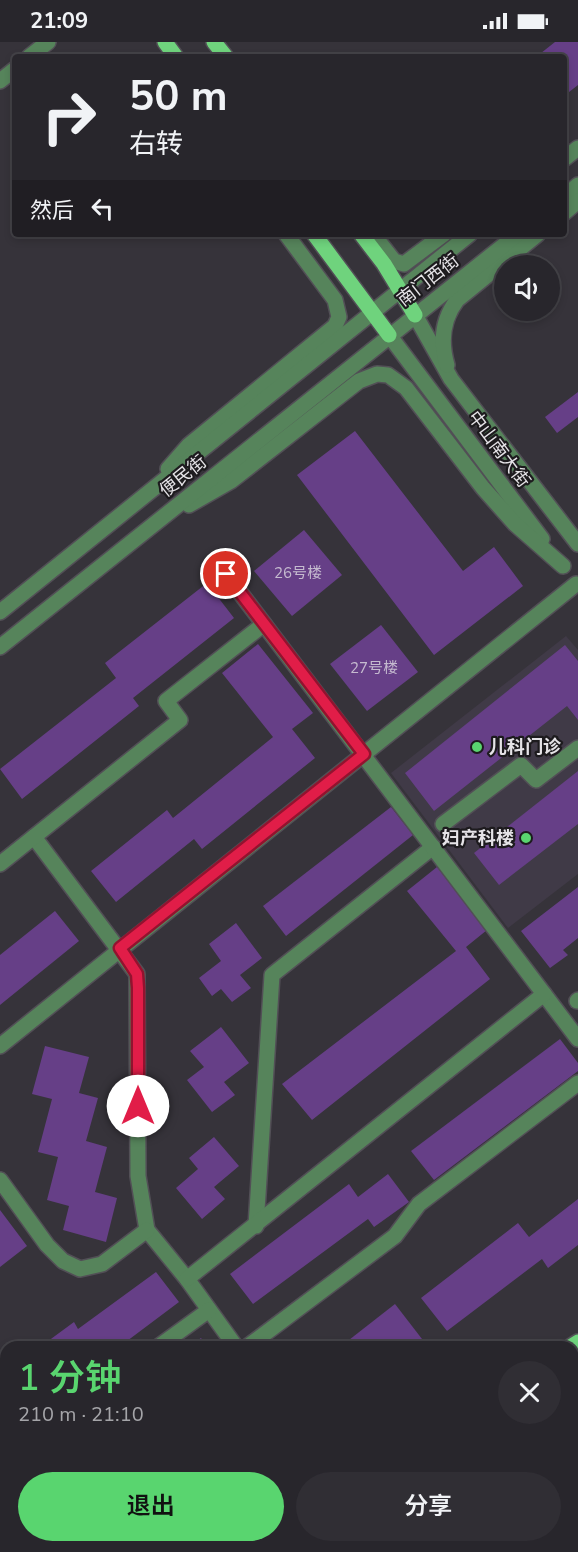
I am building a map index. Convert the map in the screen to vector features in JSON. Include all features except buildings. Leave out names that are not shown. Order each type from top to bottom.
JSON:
[{"type":"main road","points":[[214,42],[224,54]]},
{"type":"main road","points":[[316,237],[389,334]]},
{"type":"main road","points":[[363,237],[415,315]]},
{"type":"street","points":[[33,54],[48,42]]},
{"type":"street","points":[[0,81],[12,71]]},
{"type":"street","points":[[146,496],[189,445],[335,326],[339,317],[336,300],[288,237]]},
{"type":"street","points":[[375,237],[394,261],[404,264],[440,237]]},
{"type":"street","name":"南门西街","points":[[372,311],[467,237]]},
{"type":"street","name":"南门西街","points":[[389,334],[514,237]]},
{"type":"street","points":[[451,379],[444,355],[442,333],[450,309],[534,237]]},
{"type":"street","name":"便民街","points":[[0,612],[372,311]]},
{"type":"street","points":[[415,315],[451,379],[578,544]]},
{"type":"street","name":"便民街","points":[[0,647],[389,334]]},
{"type":"street","name":"中山南大街","points":[[389,334],[577,585]]},
{"type":"street","points":[[150,528],[231,482],[358,381],[377,374],[394,377],[406,388],[483,488],[515,524],[563,566]]},
{"type":"street","points":[[226,574],[578,1039]]},
{"type":"street","points":[[0,1046],[577,585]]},
{"type":"street","points":[[0,864],[180,720],[166,701],[264,624]]},
{"type":"street","points":[[442,824],[521,765],[536,780],[578,748]]},
{"type":"street","points":[[34,837],[120,948],[137,974],[138,1176],[147,1230],[187,1279],[232,1341]]},
{"type":"street","points":[[256,1226],[272,975],[434,847]]},
{"type":"street","points":[[187,1279],[544,994]]},
{"type":"street","points":[[256,1341],[395,1236],[419,1204],[578,1083]]},
{"type":"street","points":[[3,1190],[47,1245],[63,1261],[80,1269],[102,1264],[147,1230]]},
{"type":"street","points":[[166,1341],[209,1310]]},
{"type":"shaded area","points":[[566,636],[578,650],[578,874],[508,928],[391,773]]},
{"type":"place","name":"儿科门诊","points":[[477,747]]},
{"type":"place","name":"妇产科楼","points":[[526,838]]},
{"type":"route","points":[[138,1106],[137,974],[120,948],[364,754],[226,574]]}]
